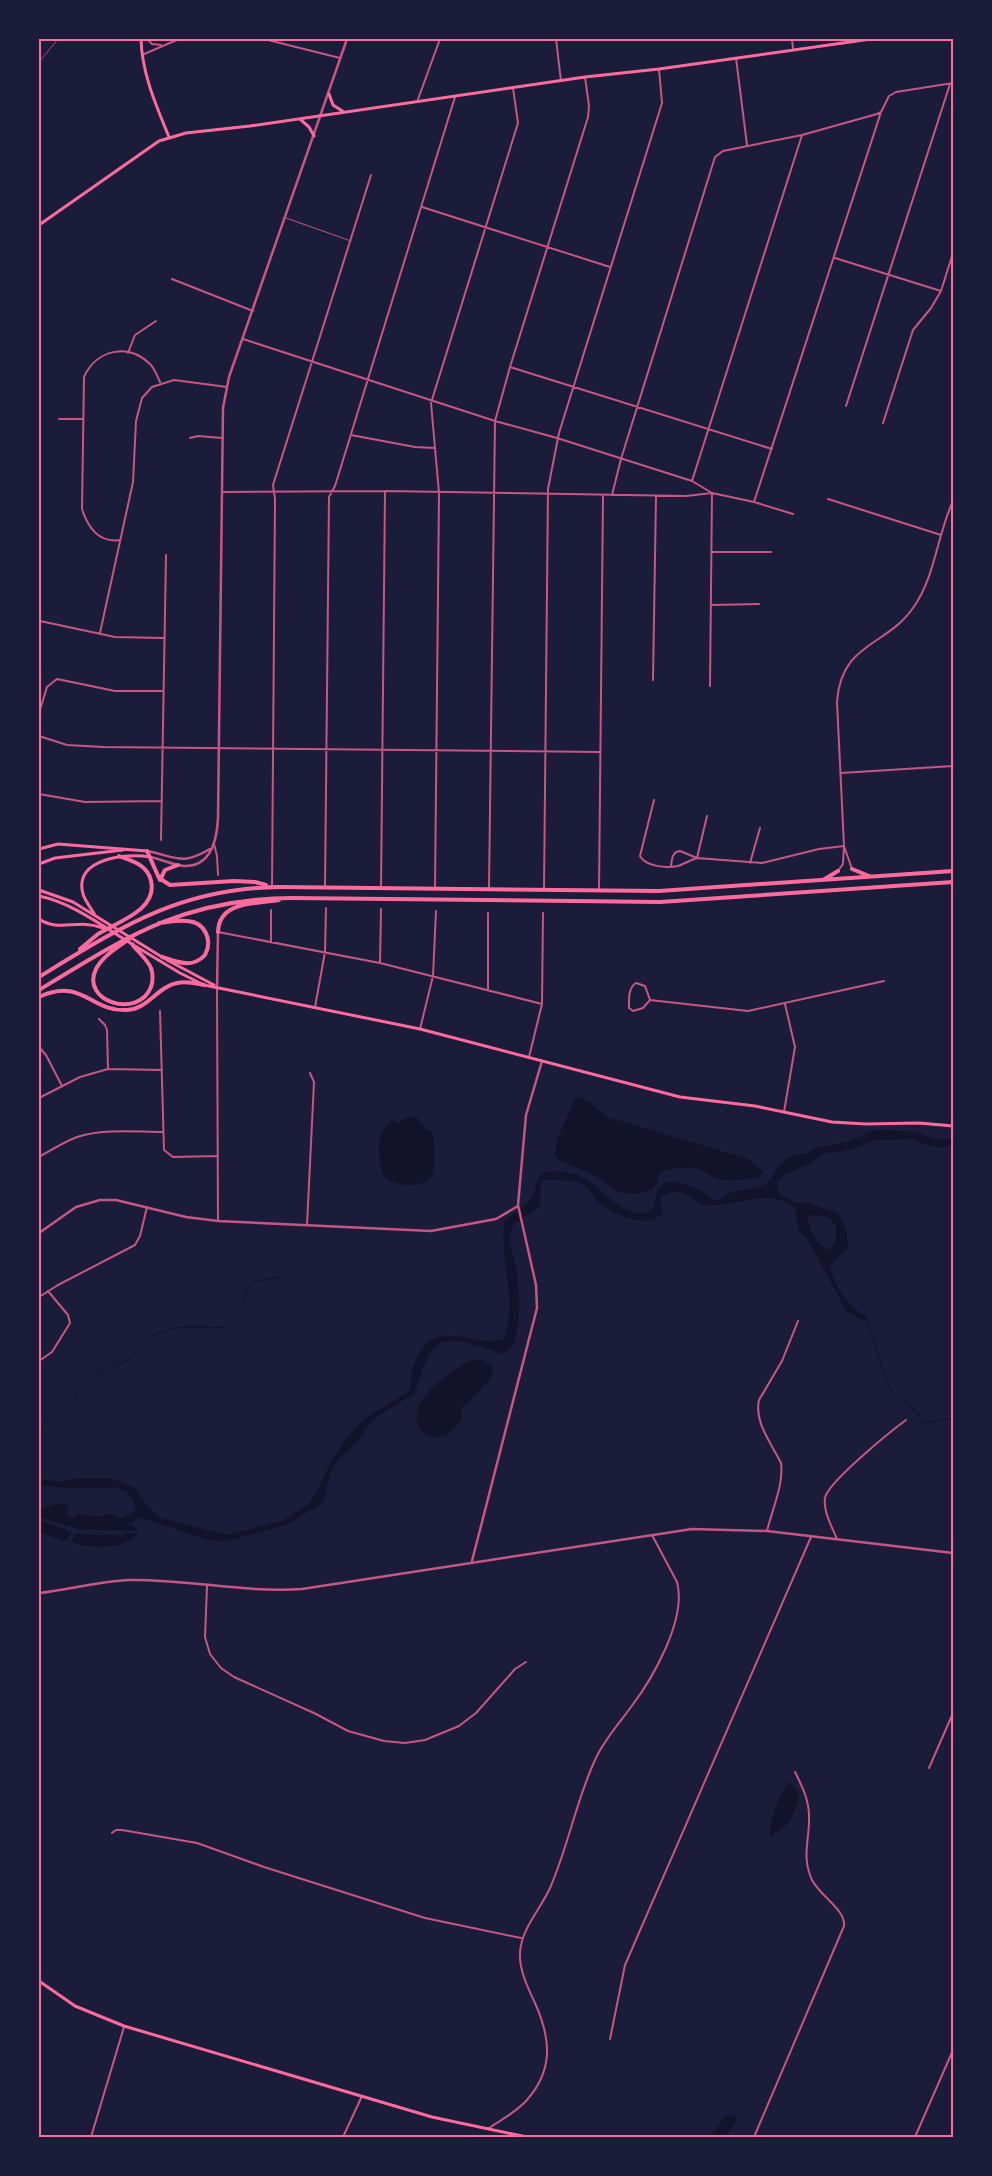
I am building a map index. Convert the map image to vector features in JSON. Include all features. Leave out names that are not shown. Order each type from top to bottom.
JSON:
[{"type":"highway","points":[[147,850],[160,880],[167,884],[176,886],[234,881],[255,882],[271,887]]},
{"type":"highway","points":[[71,958],[97,935],[124,920],[146,904],[151,894],[152,886],[149,875],[142,866],[119,856]]},
{"type":"highway","points":[[160,880],[165,870],[178,864]]},
{"type":"highway","points":[[852,869],[872,877]]},
{"type":"highway","points":[[821,881],[838,871]]},
{"type":"highway","points":[[39,977],[129,923],[161,909],[205,896],[271,887],[659,891],[953,871]]},
{"type":"highway","points":[[39,990],[112,945],[154,924],[188,912],[256,899],[660,902],[953,882]]},
{"type":"highway","points":[[218,932],[220,918],[231,909],[292,898]]},
{"type":"highway","points":[[154,924],[183,921],[194,922],[202,927],[209,940],[205,956],[194,963],[182,964],[162,957]]},
{"type":"highway","points":[[132,944],[149,966],[152,983],[147,994],[134,1003],[112,1002],[100,995],[94,986],[96,969],[106,956],[140,930]]},
{"type":"highway","points":[[39,997],[54,991],[71,990],[111,1008],[126,1010],[144,1005],[173,984],[184,982],[204,985]]},
{"type":"main road","points":[[141,39],[142,55],[148,83],[169,137]]},
{"type":"main road","points":[[39,225],[159,141],[186,133],[301,119],[585,77],[659,69],[870,39]]},
{"type":"main road","points":[[329,94],[336,108],[347,112]]},
{"type":"main road","points":[[301,119],[314,136]]},
{"type":"main road","points":[[39,848],[58,844],[147,850]]},
{"type":"main road","points":[[39,864],[55,858],[128,849]]},
{"type":"main road","points":[[95,915],[84,895],[84,878],[90,868],[119,856],[150,857]]},
{"type":"main road","points":[[39,890],[73,902],[162,957],[217,987]]},
{"type":"main road","points":[[39,896],[70,906],[174,970],[204,985],[420,1029],[671,1095],[707,1102],[755,1106],[849,1124],[919,1123],[953,1126]]},
{"type":"main road","points":[[39,919],[56,926],[88,923],[111,932]]},
{"type":"main road","points":[[39,1981],[75,2006],[124,2026],[432,2117],[528,2137]]},
{"type":"street","points":[[147,39],[155,45],[163,45]]},
{"type":"street","points":[[142,55],[179,39]]},
{"type":"street","points":[[264,39],[341,58]]},
{"type":"street","points":[[150,857],[187,866],[208,857],[214,844],[218,818],[223,408],[227,387],[243,339],[347,39]]},
{"type":"street","points":[[417,102],[440,39]]},
{"type":"street","points":[[556,39],[561,81]]},
{"type":"street","points":[[792,39],[793,49]]},
{"type":"street","points":[[736,58],[747,146]]},
{"type":"street","points":[[544,890],[548,495],[557,438],[662,103],[659,69]]},
{"type":"street","points":[[490,889],[495,421],[510,367],[588,118],[589,106],[585,77]]},
{"type":"street","points":[[754,502],[881,112],[889,96],[896,92],[952,83],[846,406]]},
{"type":"street","points":[[435,889],[439,494],[432,400],[518,123],[513,88]]},
{"type":"street","points":[[326,887],[330,497],[456,96]]},
{"type":"street","points":[[612,495],[637,407],[716,157],[723,151],[802,135],[881,112]]},
{"type":"street","points":[[692,481],[802,135]]},
{"type":"street","points":[[271,887],[273,485],[371,175]]},
{"type":"street","points":[[422,207],[611,267]]},
{"type":"street","points":[[883,423],[913,330],[931,308],[941,291],[953,253]]},
{"type":"street","points":[[835,258],[941,291]]},
{"type":"street","points":[[172,279],[253,311]]},
{"type":"street","points":[[128,353],[135,335],[156,321]]},
{"type":"street","points":[[243,339],[495,421],[557,438],[692,481],[712,493]]},
{"type":"street","points":[[120,540],[110,541],[99,536],[91,529],[82,509],[84,377],[91,364],[106,353],[128,353],[138,356],[150,364],[161,383]]},
{"type":"street","points":[[510,367],[772,449]]},
{"type":"street","points":[[100,633],[133,482],[139,405],[146,392],[161,383],[184,380],[227,387]]},
{"type":"street","points":[[59,419],[82,419]]},
{"type":"street","points":[[351,435],[406,445],[436,448]]},
{"type":"street","points":[[190,438],[198,436],[222,438]]},
{"type":"street","points":[[221,492],[333,491],[656,496],[686,496],[712,493],[754,502],[793,514]]},
{"type":"street","points":[[381,888],[385,492]]},
{"type":"street","points":[[710,686],[712,493]]},
{"type":"street","points":[[599,891],[603,495]]},
{"type":"street","points":[[653,680],[656,496]]},
{"type":"street","points":[[828,499],[942,535]]},
{"type":"street","points":[[838,871],[843,864],[844,846],[837,702],[842,676],[857,654],[897,626],[912,610],[922,593],[953,502]]},
{"type":"street","points":[[712,552],[771,552]]},
{"type":"street","points":[[161,840],[166,555]]},
{"type":"street","points":[[711,605],[760,604]]},
{"type":"street","points":[[40,621],[115,637],[164,638]]},
{"type":"street","points":[[39,713],[47,687],[57,680],[115,691],[163,691]]},
{"type":"street","points":[[39,736],[58,743],[83,746],[600,752]]},
{"type":"street","points":[[841,773],[953,766]]},
{"type":"street","points":[[39,794],[85,802],[162,800]]},
{"type":"street","points":[[654,800],[640,856],[646,862],[654,865],[671,866],[679,866],[697,858]]},
{"type":"street","points":[[697,858],[707,816]]},
{"type":"street","points":[[750,863],[760,828]]},
{"type":"street","points":[[214,844],[218,876]]},
{"type":"street","points":[[671,866],[672,858],[677,852],[687,853],[697,858],[750,863],[770,862],[819,849],[844,846]]},
{"type":"street","points":[[844,846],[852,869]]},
{"type":"street","points":[[147,850],[187,860],[197,858],[212,849]]},
{"type":"street","points":[[314,1007],[325,952],[326,908]]},
{"type":"street","points":[[271,910],[271,942]]},
{"type":"street","points":[[380,963],[381,910]]},
{"type":"street","points":[[420,1029],[433,976],[436,911]]},
{"type":"street","points":[[488,913],[488,991]]},
{"type":"street","points":[[529,1057],[542,1004],[543,913]]},
{"type":"street","points":[[218,1221],[216,1156],[218,932],[380,963],[542,1004]]},
{"type":"street","points":[[650,1000],[742,1012],[884,981]]},
{"type":"street","points":[[636,983],[645,986],[650,1000],[639,1011],[633,1011],[629,1008],[629,998],[633,985],[636,983]]},
{"type":"street","points":[[784,1112],[795,1047],[785,1004]]},
{"type":"street","points":[[160,1011],[164,1150],[170,1156],[216,1156]]},
{"type":"street","points":[[99,1019],[107,1030],[108,1069]]},
{"type":"street","points":[[39,1047],[46,1054],[62,1086]]},
{"type":"street","points":[[472,1562],[537,1308],[536,1284],[519,1207],[526,1115],[542,1061]]},
{"type":"street","points":[[39,1098],[89,1073],[108,1069],[162,1070]]},
{"type":"street","points":[[307,1225],[314,1082],[310,1073]]},
{"type":"street","points":[[39,1157],[67,1141],[86,1135],[163,1132]]},
{"type":"street","points":[[39,1233],[76,1208],[92,1201],[116,1200],[186,1217],[218,1221],[431,1231],[496,1219],[519,1207]]},
{"type":"street","points":[[39,1297],[135,1245],[140,1236],[147,1207]]},
{"type":"street","points":[[39,1361],[47,1357],[56,1348],[70,1323],[68,1316],[48,1291]]},
{"type":"street","points":[[768,1531],[772,1508],[781,1484],[782,1470],[781,1463],[759,1419],[758,1406],[759,1400],[782,1361],[798,1321]]},
{"type":"street","points":[[837,1540],[825,1506],[826,1493],[836,1481],[906,1420]]},
{"type":"street","points":[[39,1593],[124,1580],[266,1591],[302,1589],[698,1529],[768,1531],[953,1553]]},
{"type":"street","points":[[489,2128],[525,2102],[541,2080],[546,2065],[547,2043],[544,2026],[520,1964],[522,1938],[542,1904],[556,1873],[585,1784],[598,1752],[639,1695],[660,1658],[672,1631],[678,1606],[679,1590],[673,1572],[652,1535]]},
{"type":"street","points":[[610,2039],[625,1965],[811,1537]]},
{"type":"street","points":[[207,1586],[205,1637],[210,1654],[221,1668],[234,1677],[316,1714],[348,1731],[384,1741],[405,1743],[420,1741],[435,1737],[459,1726],[476,1713],[514,1669],[526,1662]]},
{"type":"street","points":[[930,1768],[953,1713]]},
{"type":"street","points":[[754,2137],[844,1926],[842,1914],[821,1894],[809,1870],[806,1852],[809,1816],[805,1793],[795,1772]]},
{"type":"street","points":[[112,1832],[122,1830],[196,1843],[264,1867],[425,1918],[522,1938]]},
{"type":"street","points":[[91,2137],[124,2026]]},
{"type":"street","points":[[915,2137],[953,2050]]},
{"type":"street","points":[[344,2137],[362,2096]]},
{"type":"lane","points":[[286,217],[351,241]]},
{"type":"shaded area","points":[[578,1097],[591,1103],[607,1117],[748,1159],[763,1172],[760,1176],[756,1177],[726,1180],[699,1169],[679,1168],[659,1173],[657,1183],[653,1189],[637,1194],[617,1191],[592,1174],[559,1160],[555,1156],[557,1140],[575,1099]]},
{"type":"shaded area","points":[[410,1117],[416,1117],[428,1130],[432,1131],[434,1166],[429,1179],[418,1184],[404,1185],[392,1182],[384,1176],[379,1144],[382,1133],[393,1120],[400,1123]]},
{"type":"shaded area","points":[[873,1131],[915,1132],[934,1139],[953,1139],[953,1144],[941,1148],[924,1144],[914,1139],[876,1140],[846,1151],[824,1153],[810,1163],[781,1176],[777,1181],[778,1194],[800,1204],[805,1202],[838,1213],[846,1230],[848,1248],[834,1260],[830,1268],[844,1297],[854,1308],[867,1317],[865,1321],[846,1311],[809,1241],[799,1231],[795,1207],[784,1202],[763,1198],[709,1205],[696,1202],[682,1192],[677,1192],[661,1197],[663,1212],[657,1218],[640,1220],[631,1219],[613,1212],[597,1201],[586,1187],[580,1183],[545,1179],[541,1183],[540,1206],[518,1220],[513,1226],[510,1235],[516,1267],[519,1307],[518,1328],[512,1347],[501,1354],[463,1342],[448,1341],[438,1344],[430,1354],[420,1359],[415,1393],[378,1416],[355,1444],[336,1463],[330,1475],[324,1498],[317,1507],[285,1525],[227,1541],[207,1540],[143,1518],[136,1510],[134,1500],[126,1491],[117,1488],[68,1488],[39,1485],[39,1479],[59,1482],[82,1478],[109,1478],[134,1487],[149,1508],[160,1518],[228,1535],[282,1521],[309,1504],[318,1490],[331,1461],[355,1428],[367,1417],[408,1392],[416,1359],[427,1344],[437,1338],[447,1336],[493,1341],[504,1339],[509,1310],[504,1250],[505,1221],[529,1201],[534,1194],[537,1181],[544,1173],[563,1172],[582,1177],[625,1209],[635,1213],[644,1213],[652,1209],[658,1189],[666,1183],[673,1182],[689,1185],[717,1201],[730,1193],[759,1187],[767,1183],[779,1169],[815,1148],[850,1141]],"holes":[[[807,1215],[829,1217],[836,1226],[836,1241],[831,1250],[820,1245],[817,1241],[811,1231]]]},
{"type":"shaded area","points":[[477,1359],[485,1361],[493,1370],[489,1380],[467,1405],[463,1405],[460,1412],[463,1416],[454,1430],[442,1436],[431,1436],[422,1431],[417,1422],[418,1409],[426,1394],[456,1369]]},
{"type":"shaded area","points":[[62,1503],[68,1507],[67,1514],[71,1519],[79,1514],[97,1517],[109,1514],[123,1519],[139,1531],[79,1529],[39,1517],[39,1510]]},
{"type":"shaded area","points":[[39,1520],[68,1531],[71,1534],[64,1541],[39,1532]]},
{"type":"shaded area","points":[[76,1533],[120,1535],[121,1537],[126,1533],[138,1534],[121,1544],[96,1546],[73,1543],[71,1541]]},
{"type":"shaded area","points":[[789,1781],[795,1788],[799,1799],[789,1823],[770,1837],[771,1822],[775,1808]]},
{"type":"shaded area","points":[[734,2115],[736,2120],[725,2137],[710,2137],[725,2117]]},
{"type":"waterway","points":[[778,1175],[789,1162],[802,1158]]},
{"type":"waterway","points":[[39,1428],[99,1372],[124,1362],[145,1341],[154,1335],[183,1327],[223,1328],[243,1302],[247,1288],[254,1281],[281,1277]]},
{"type":"waterway","points":[[866,1321],[873,1335],[882,1368],[891,1391],[915,1410],[922,1423],[953,1418]]},
{"type":"waterway","points":[[416,1376],[417,1369],[427,1350]]},
{"type":"waterway","points":[[117,1524],[127,1521],[142,1511],[147,1514]]},
{"type":"railway","points":[[39,62],[58,39]]}]
